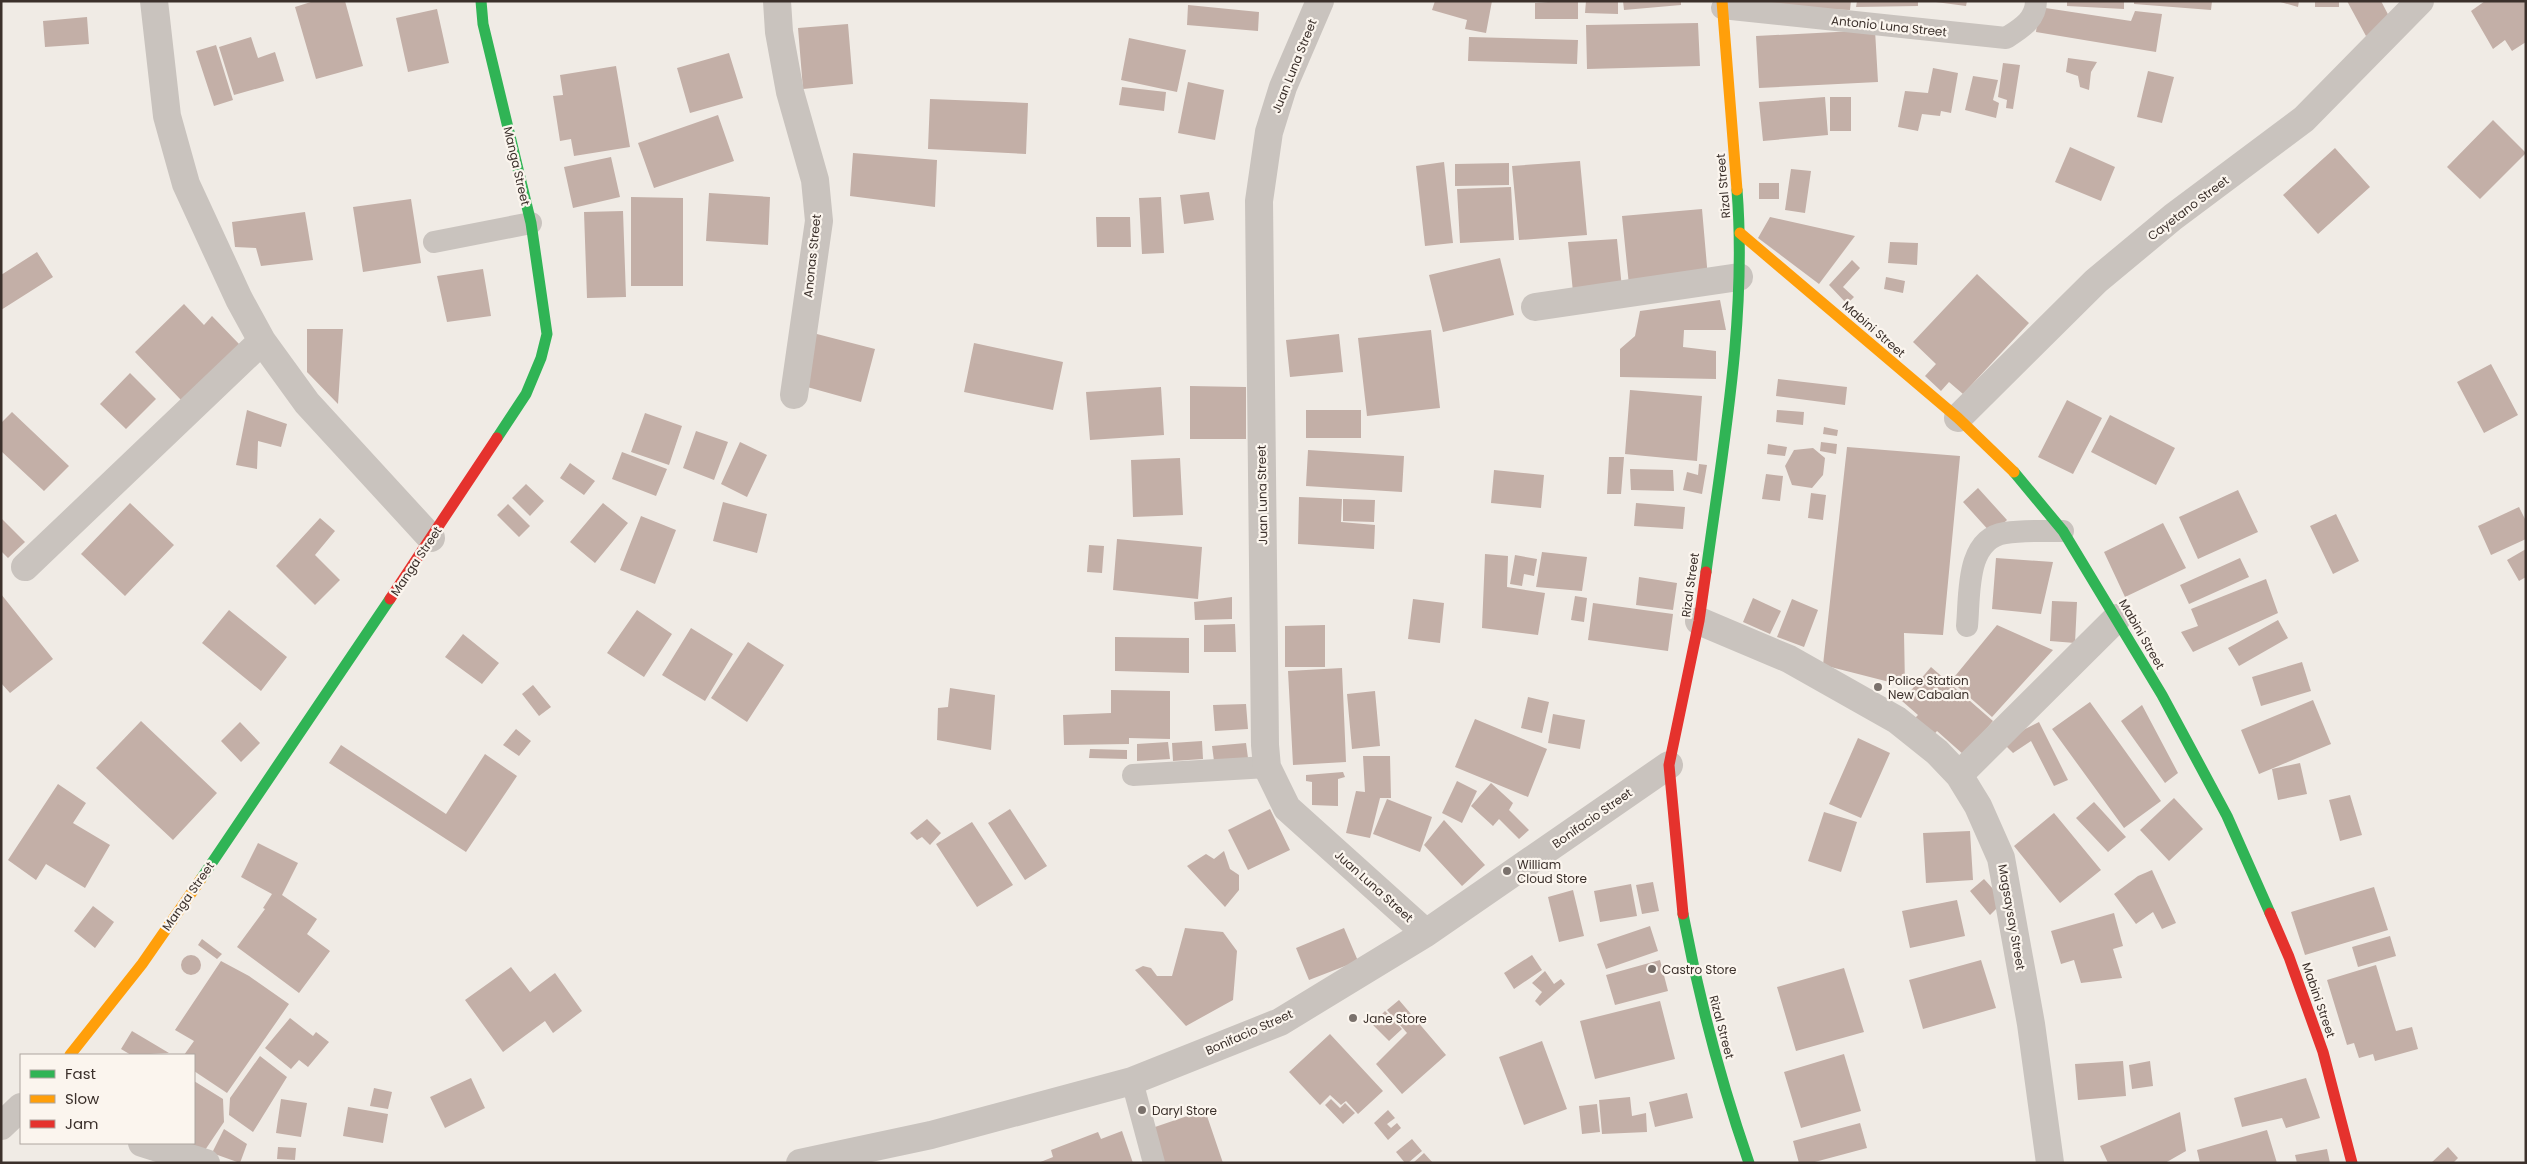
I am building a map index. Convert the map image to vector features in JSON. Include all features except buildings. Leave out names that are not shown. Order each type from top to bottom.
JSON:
[{"type":"street","points":[[154,1],[167,116],[186,184],[239,299],[262,341],[307,403],[431,538]]},
{"type":"street","name":"Manga Street","points":[[71,1054],[142,964],[298,738],[526,394],[541,358],[547,334],[531,223],[483,24],[481,1]]},
{"type":"street","name":"Anonas Street","points":[[777,1],[779,32],[790,92],[815,180],[819,221],[794,395]]},
{"type":"street","name":"Juan Luna Street","points":[[1320,1],[1283,87],[1269,132],[1259,201],[1265,745],[1268,768],[1287,808],[1426,933]]},
{"type":"street","name":"Cayetano Street","points":[[1958,418],[2096,281],[2173,218],[2304,119],[2420,1]]},
{"type":"street","name":"Rizal Street","points":[[1722,4],[1740,232],[1740,277],[1732,380],[1699,621],[1668,765],[1680,901],[1696,983],[1728,1103],[1749,1163]]},
{"type":"street","name":"Mabini Street","points":[[1740,232],[1958,418],[2023,482],[2063,531],[2162,695],[2227,816],[2289,957],[2323,1052],[2352,1163]]},
{"type":"street","points":[[1535,307],[1740,277]]},
{"type":"street","points":[[25,567],[262,341]]},
{"type":"street","points":[[1959,775],[2117,618]]},
{"type":"street","name":"Magsaysay Street","points":[[1699,621],[1789,659],[1896,720],[1937,752],[1959,775],[1978,806],[2001,858],[2031,1024],[2050,1163]]},
{"type":"street","name":"Bonifacio Street","points":[[800,1163],[931,1135],[1132,1081],[1280,1022],[1426,933],[1668,765]]},
{"type":"street","points":[[1,1126],[20,1108]]},
{"type":"street","points":[[145,1144],[206,1163]]},
{"type":"lane","name":"Antonio Luna Street","points":[[1722,4],[2006,38],[2024,26],[2036,9],[2036,1]]},
{"type":"lane","points":[[434,242],[531,223]]},
{"type":"lane","points":[[1967,626],[1973,562],[1983,544],[2003,533],[2063,531]]},
{"type":"lane","points":[[1133,775],[1268,768]]},
{"type":"lane","points":[[1132,1081],[1154,1163]]},
{"type":"traffic: fast","points":[[481,1],[483,24],[531,223],[547,334],[541,358],[526,394],[497,438]]},
{"type":"traffic: fast","points":[[1706,572],[1726,430],[1736,334],[1739,286],[1737,190]]},
{"type":"traffic: fast","points":[[2014,472],[2063,531],[2162,695],[2227,816],[2270,913]]},
{"type":"traffic: fast","points":[[201,879],[390,599]]},
{"type":"traffic: fast","points":[[1683,914],[1712,1040],[1729,1102],[1749,1163]]},
{"type":"traffic: slow","points":[[1722,1],[1737,190]]},
{"type":"traffic: slow","points":[[1740,233],[1958,418],[2014,472]]},
{"type":"traffic: slow","points":[[71,1054],[142,964],[201,879]]},
{"type":"traffic: jam","points":[[390,599],[497,438]]},
{"type":"traffic: jam","points":[[1683,914],[1669,765],[1699,621],[1706,572]]},
{"type":"traffic: jam","points":[[2270,913],[2289,957],[2323,1052],[2352,1163]]},
{"type":"place","name":"Police Station New Cabalan","points":[[1878,687]]},
{"type":"place","name":"William Cloud Store","points":[[1507,871]]},
{"type":"place","name":"Castro Store","points":[[1652,969]]},
{"type":"place","name":"Jane Store","points":[[1353,1018]]},
{"type":"place","name":"Daryl Store","points":[[1142,1110]]}]
